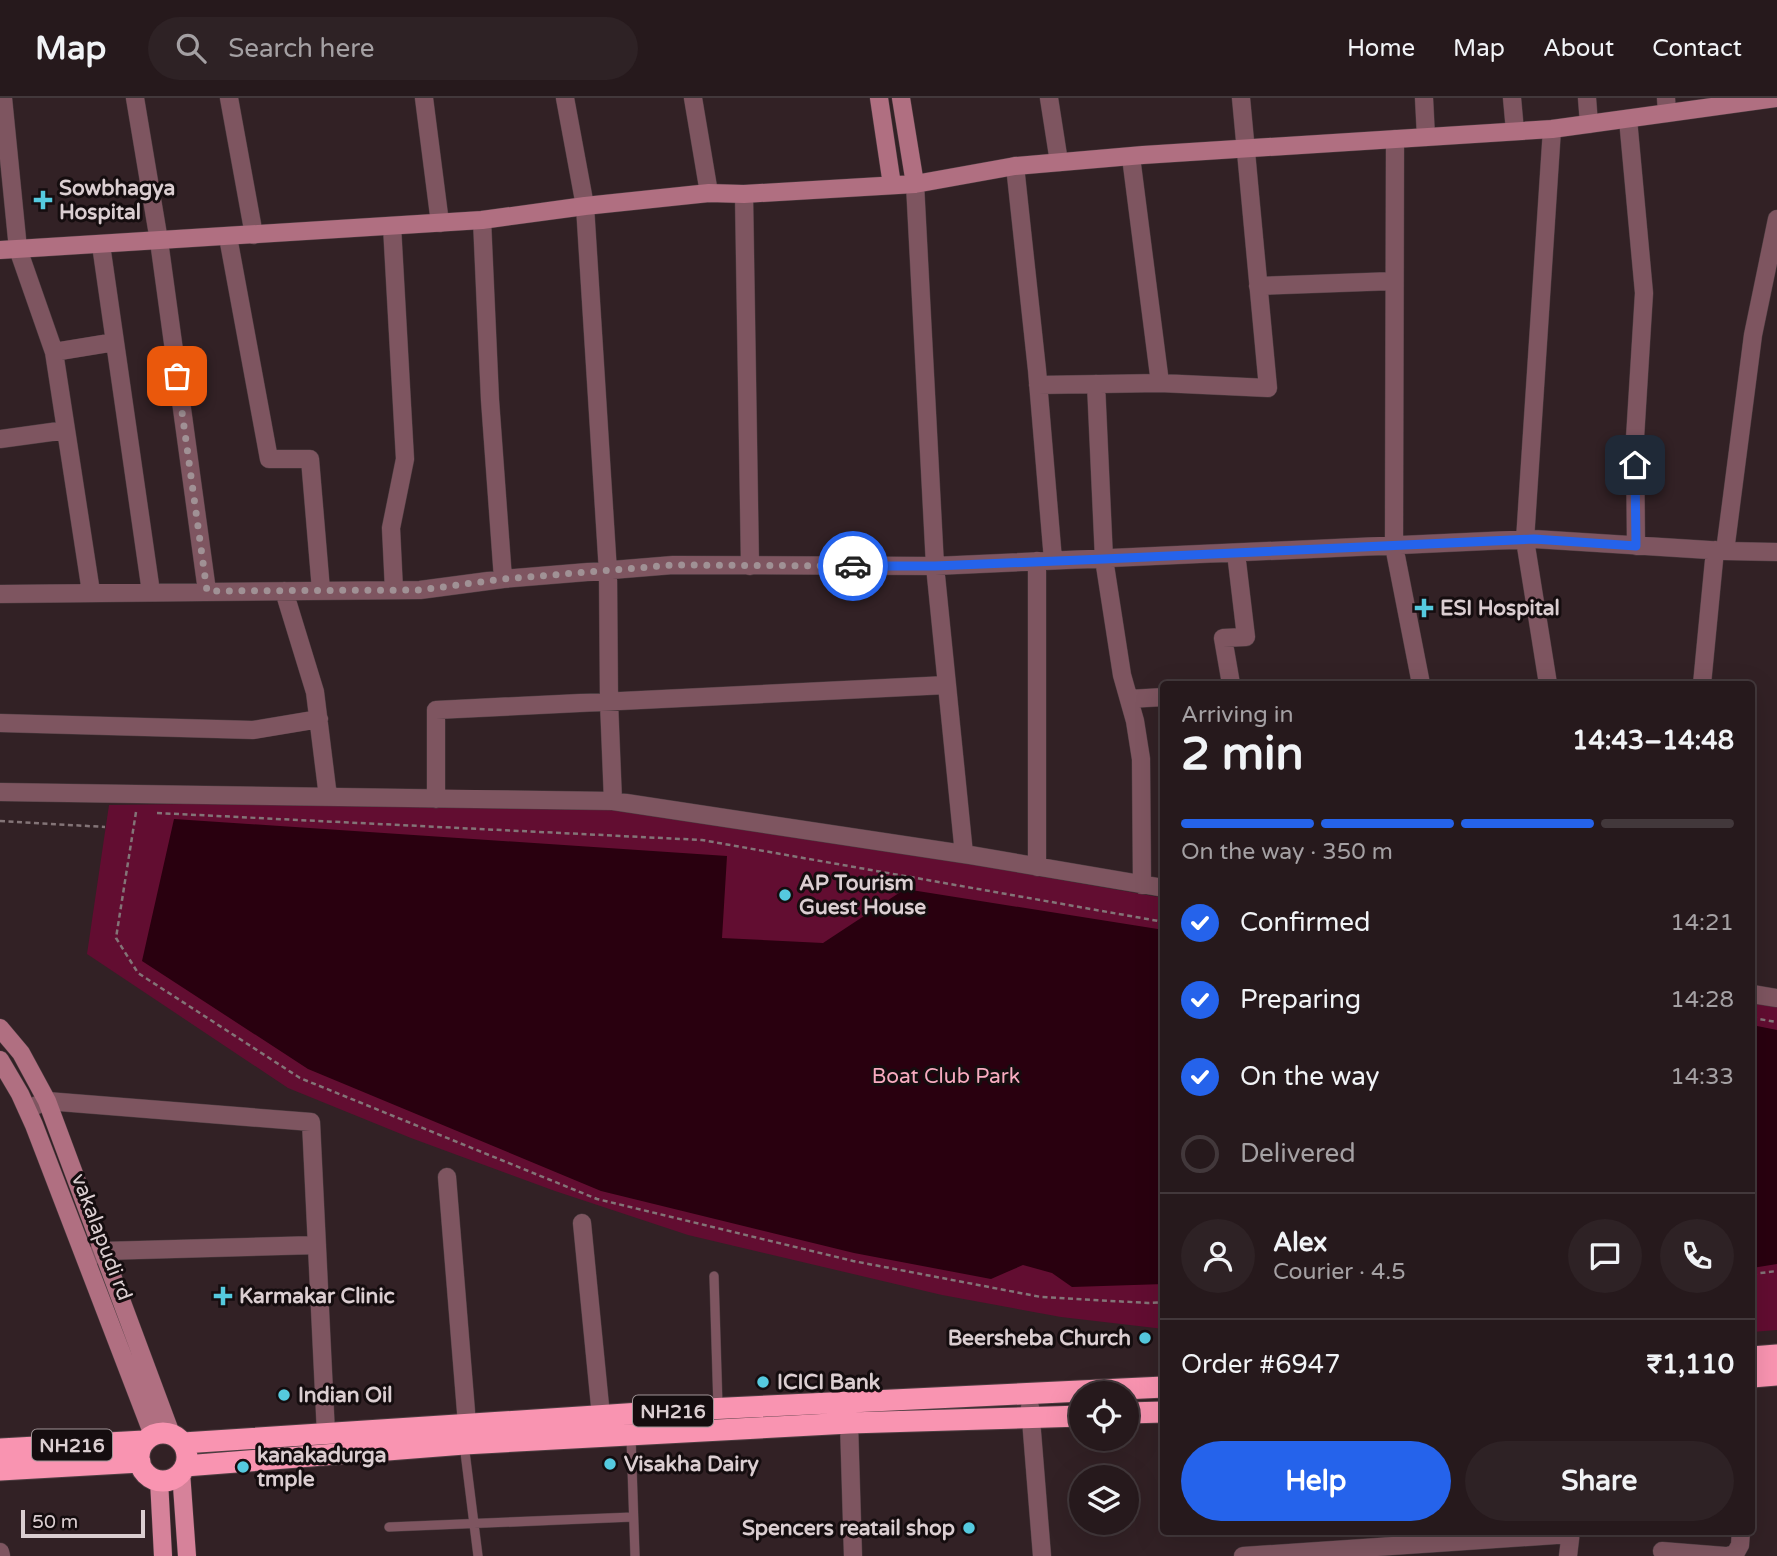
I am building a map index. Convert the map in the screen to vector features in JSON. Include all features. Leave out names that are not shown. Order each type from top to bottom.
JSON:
[{"type":"highway","points":[[1755,1357],[1777,1355]]},
{"type":"highway","points":[[1755,1377],[1777,1376]]},
{"type":"highway","name":"NH216","points":[[158,1443],[144,1471],[150,1477],[167,1480],[183,1469],[601,1416],[1160,1387]]},
{"type":"highway","points":[[1139,1413],[1160,1412]]},
{"type":"highway","name":"NH216","points":[[0,1449],[327,1434],[631,1435],[849,1423],[1069,1417]]},
{"type":"highway","name":"NH216","points":[[0,1470],[158,1443]]},
{"type":"highway","points":[[158,1443],[187,1454],[183,1469]]},
{"type":"main road","points":[[183,1469],[187,1556]]},
{"type":"main road","points":[[159,1480],[163,1556]]},
{"type":"street","points":[[3,98],[9,250],[54,352],[91,592]]},
{"type":"street","points":[[135,98],[159,242],[207,591]]},
{"type":"street","points":[[229,98],[254,235]]},
{"type":"street","points":[[424,98],[440,223]]},
{"type":"street","points":[[565,98],[585,205],[608,572],[609,702],[614,802]]},
{"type":"street","points":[[693,98],[709,192]]},
{"type":"street","points":[[878,98],[892,186]]},
{"type":"street","points":[[901,98],[915,184],[935,566],[964,854]]},
{"type":"street","points":[[1049,98],[1059,162]]},
{"type":"street","points":[[1038,385],[1160,383],[1268,388],[1241,98]]},
{"type":"street","points":[[1424,98],[1426,137]]},
{"type":"street","points":[[1512,98],[1515,131]]},
{"type":"street","points":[[1587,98],[1589,124]]},
{"type":"street","points":[[9,250],[482,220],[585,205],[709,192],[744,194],[892,186],[1015,166],[1059,162],[1552,129],[1628,119],[1667,106],[1777,98]]},
{"type":"street","points":[[1628,119],[1644,293],[1635,438],[1636,546]]},
{"type":"street","points":[[1548,681],[1525,540],[1552,129]]},
{"type":"street","points":[[1395,139],[1394,545],[1419,681]]},
{"type":"street","points":[[1131,156],[1160,383]]},
{"type":"street","points":[[1015,166],[1038,385],[1045,561],[1037,867]]},
{"type":"street","points":[[744,194],[750,566]]},
{"type":"street","points":[[1702,681],[1753,335],[1777,219]]},
{"type":"street","points":[[482,220],[490,400],[503,579]]},
{"type":"street","points":[[392,226],[405,459],[391,528],[394,590]]},
{"type":"street","points":[[228,237],[269,459],[310,458],[321,590]]},
{"type":"street","points":[[101,245],[151,592]]},
{"type":"street","points":[[1258,286],[1395,281]]},
{"type":"street","points":[[1760,299],[1777,310]]},
{"type":"street","points":[[54,352],[115,342]]},
{"type":"street","points":[[1096,384],[1104,559],[1122,675],[1135,720],[1140,759],[1142,885]]},
{"type":"street","points":[[0,439],[66,429]]},
{"type":"street","points":[[0,594],[420,590],[503,579],[673,565],[935,566],[1525,540],[1777,552]]},
{"type":"street","points":[[1230,681],[1223,638],[1246,637],[1236,552]]},
{"type":"street","points":[[284,591],[315,692],[328,797]]},
{"type":"street","points":[[436,799],[436,710],[947,685]]},
{"type":"street","points":[[1129,699],[1160,697]]},
{"type":"street","points":[[0,723],[253,730],[319,719]]},
{"type":"street","points":[[0,792],[614,802],[964,854],[1160,887]]},
{"type":"street","points":[[1755,994],[1777,998]]},
{"type":"street","points":[[0,1028],[20,1053],[47,1101],[103,1251],[158,1443]]},
{"type":"street","name":"vakalapudi rd","points":[[0,1060],[27,1109],[158,1443]]},
{"type":"street","points":[[27,1109],[47,1101],[311,1122],[327,1434]]},
{"type":"street","points":[[447,1177],[466,1434]]},
{"type":"street","points":[[582,1223],[601,1416]]},
{"type":"street","points":[[86,1259],[103,1251],[317,1245]]},
{"type":"street","points":[[1030,1393],[1042,1556]]},
{"type":"street","points":[[849,1423],[853,1556]]},
{"type":"street","points":[[1243,1556],[1296,1554],[1370,1539],[1440,1549],[1548,1535]]},
{"type":"street","points":[[1569,1556],[1571,1535]]},
{"type":"street","points":[[1662,1551],[1727,1556],[1735,1554],[1740,1545],[1741,1535]]},
{"type":"lane","points":[[714,1276],[718,1408]]},
{"type":"lane","points":[[466,1434],[478,1556]]},
{"type":"lane","points":[[631,1435],[635,1556]]},
{"type":"lane","points":[[389,1527],[633,1517]]},
{"type":"path","points":[[136,812],[116,938],[138,973],[300,1078],[597,1199],[853,1261],[1041,1297],[1160,1302]]},
{"type":"path","points":[[150,813],[702,840],[1160,921]]},
{"type":"path","points":[[0,821],[105,827]]},
{"type":"path","points":[[1755,1018],[1777,1022]]},
{"type":"path","points":[[1755,1274],[1777,1271]]},
{"type":"green space","name":"Boat Club Park","points":[[592,801],[1160,897],[1160,1329],[1061,1317],[942,1295],[688,1235],[555,1191],[411,1138],[288,1088],[87,954],[109,805]]},
{"type":"green space","points":[[1755,1002],[1777,1006],[1777,1330],[1755,1332]]},
{"type":"shaded area","name":"Boat Club Park","points":[[174,819],[727,856],[722,938],[823,943],[905,889],[1160,929],[1160,1284],[1072,1287],[1052,1273],[1023,1265],[991,1279],[854,1253],[601,1191],[308,1069],[142,961]]},
{"type":"shaded area","points":[[1755,1026],[1777,1030],[1777,1264],[1755,1268]]},
{"type":"way so far","points":[[177,376],[207,591],[420,590],[503,579],[673,565],[853,566]]},
{"type":"place","name":"Sowbhagya Hospital","points":[[43,200]]},
{"type":"place","name":"ESI Hospital","points":[[1424,608]]},
{"type":"place","name":"AP Tourism Guest House","points":[[785,895]]},
{"type":"place","name":"Karmakar Clinic","points":[[223,1296]]},
{"type":"place","name":"Beersheba Church","points":[[1145,1338]]},
{"type":"place","name":"ICICI Bank","points":[[763,1382]]},
{"type":"place","name":"Indian Oil","points":[[284,1395]]},
{"type":"place","name":"Visakha Dairy","points":[[610,1464]]},
{"type":"place","name":"kanakadurga tmple","points":[[243,1467]]},
{"type":"place","name":"Spencers reatail shop","points":[[969,1528]]},
{"type":"route","points":[[853,566],[935,566],[1534,539],[1636,546],[1635,465]]}]
